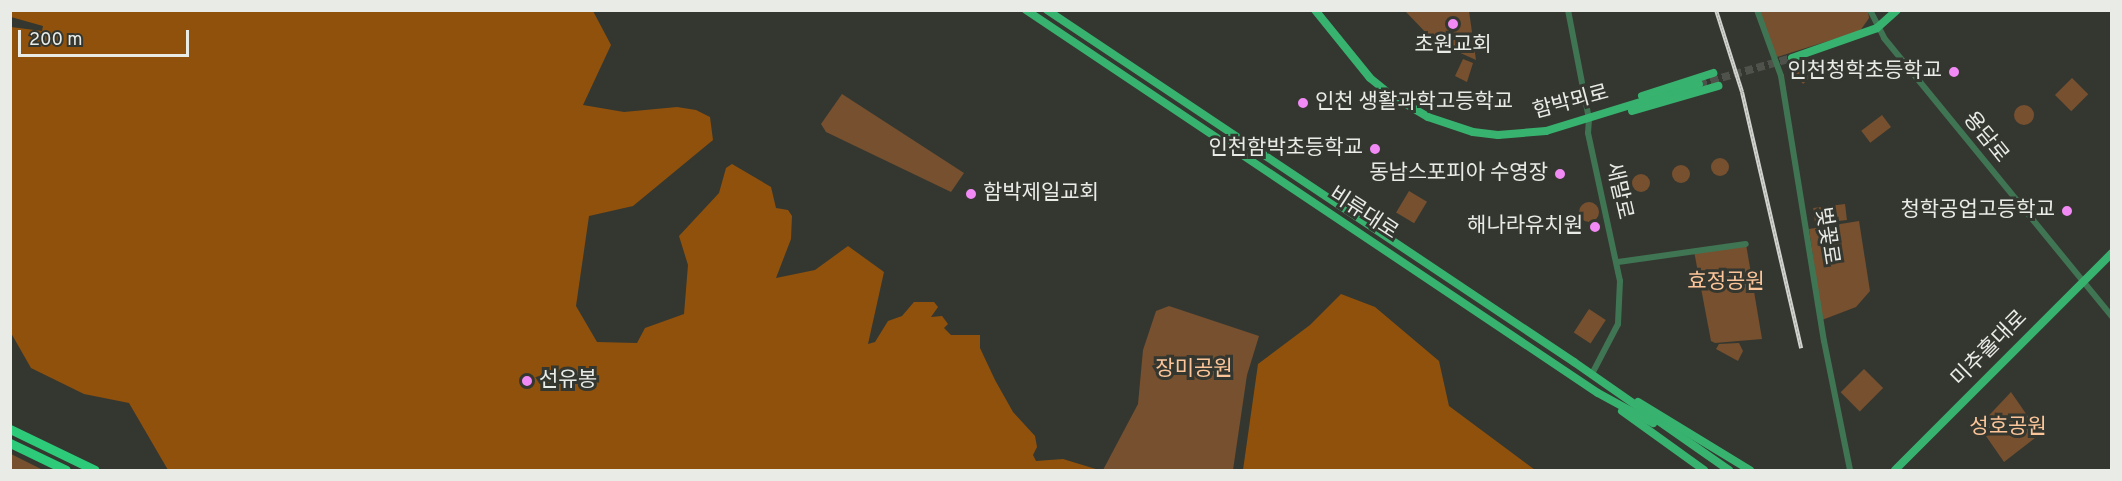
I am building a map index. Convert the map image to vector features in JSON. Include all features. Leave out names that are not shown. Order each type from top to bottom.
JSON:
[{"type":"highway","points":[[10,429],[95,471]]},
{"type":"highway","points":[[10,443],[66,471]]},
{"type":"main road","name":"비류대로","points":[[1026,10],[1598,393],[1684,441]]},
{"type":"main road","name":"비류대로","points":[[1047,10],[1607,384],[1729,471]]},
{"type":"main road","name":"함박뫼로","points":[[1315,10],[1370,78],[1428,117],[1473,132],[1498,135],[1546,131],[1699,84]]},
{"type":"main road","points":[[1792,58],[1877,27],[1897,10]]},
{"type":"main road","points":[[1589,119],[1600,110],[1713,73]]},
{"type":"main road","points":[[1589,119],[1603,120],[1718,86]]},
{"type":"main road","name":"미추홀대로","points":[[1895,471],[2112,253]]},
{"type":"main road","points":[[1607,384],[1750,471]]},
{"type":"main road","points":[[1598,393],[1704,471]]},
{"type":"street","name":"새말로","points":[[1568,10],[1589,119],[1592,154],[1618,262],[1619,317],[1592,374]]},
{"type":"street","name":"벚꽃로","points":[[1757,10],[1781,76],[1824,341],[1850,471]]},
{"type":"street","name":"용담로","points":[[1870,10],[1877,27],[2112,317]]},
{"type":"street","points":[[1618,262],[1746,244]]},
{"type":"green space","points":[[1405,11],[1469,11],[1476,60],[1434,41]]},
{"type":"green space","points":[[1756,11],[1868,11],[1869,18],[1860,31],[1777,57]]},
{"type":"green space","points":[[1463,59],[1473,63],[1467,82],[1455,76]]},
{"type":"green space","points":[[1809,68],[1814,74],[1803,84],[1794,73]]},
{"type":"green space","points":[[2072,78],[2088,94],[2071,111],[2055,95]]},
{"type":"green space","points":[[842,94],[964,173],[951,192],[826,132],[821,124]]},
{"type":"green space","points":[[2024,105],[2031,108],[2034,115],[2031,122],[2024,125],[2017,122],[2014,115],[2017,108]]},
{"type":"green space","points":[[1882,115],[1891,127],[1870,143],[1861,131]]},
{"type":"green space","points":[[1716,158],[1724,158],[1729,163],[1727,174],[1716,176],[1711,171],[1711,163]]},
{"type":"green space","points":[[1677,165],[1685,165],[1690,170],[1688,181],[1677,183],[1672,178],[1672,170]]},
{"type":"green space","points":[[1637,174],[1645,174],[1650,179],[1648,190],[1637,192],[1632,187],[1632,179]]},
{"type":"green space","points":[[1409,191],[1427,202],[1414,223],[1396,212]]},
{"type":"green space","points":[[1589,202],[1596,205],[1599,212],[1596,219],[1589,222],[1582,219],[1579,212],[1582,205]]},
{"type":"green space","points":[[1845,204],[1847,220],[1815,224],[1813,208]]},
{"type":"green space","points":[[1859,221],[1870,291],[1856,307],[1822,320],[1809,229]]},
{"type":"green space","name":"효정공원","points":[[1746,244],[1762,339],[1715,343],[1711,341],[1694,251]]},
{"type":"green space","name":"장미공원","points":[[1169,306],[1259,336],[1247,375],[1233,470],[1103,470],[1138,404],[1143,350],[1156,311]]},
{"type":"green space","points":[[1589,309],[1606,320],[1591,343],[1574,332]]},
{"type":"green space","points":[[1739,343],[1743,351],[1738,361],[1716,349],[1719,344]]},
{"type":"green space","points":[[1864,369],[1883,388],[1860,411],[1841,392]]},
{"type":"green space","name":"성호공원","points":[[2011,392],[2040,434],[2004,462],[1979,426]]},
{"type":"green space","points":[[11,454],[43,470],[11,470]]},
{"type":"shaded area","points":[[11,10],[593,11],[611,45],[583,105],[624,112],[677,107],[696,110],[710,117],[713,140],[633,206],[589,216],[576,306],[597,342],[637,343],[645,328],[684,314],[688,265],[679,236],[719,193],[726,168],[732,164],[771,187],[776,208],[788,210],[792,216],[791,239],[776,278],[815,270],[848,246],[884,272],[868,344],[875,342],[888,321],[902,316],[914,302],[934,302],[938,307],[931,317],[942,316],[948,324],[944,328],[951,335],[980,335],[980,348],[995,380],[1013,412],[1035,436],[1037,447],[1033,455],[1036,461],[1063,459],[1099,470],[168,470],[129,403],[84,394],[31,368],[11,333],[11,27],[42,31],[43,26],[11,17]]},
{"type":"shaded area","points":[[1341,294],[1375,307],[1439,361],[1449,406],[1535,470],[1243,470],[1258,364],[1310,325]]},
{"type":"tunnel","points":[[1699,84],[1792,58]]},
{"type":"railway","points":[[1716,10],[1742,92],[1801,348]]},
{"type":"place","name":"초원교회","points":[[1453,24]]},
{"type":"place","name":"인천청학초등학교","points":[[1954,72]]},
{"type":"place","name":"인천 생활과학고등학교","points":[[1303,103]]},
{"type":"place","name":"인천함박초등학교","points":[[1375,149]]},
{"type":"place","name":"동남스포피아 수영장","points":[[1560,174]]},
{"type":"place","name":"함박제일교회","points":[[971,194]]},
{"type":"place","name":"청학공업고등학교","points":[[2067,211]]},
{"type":"place","name":"해나라유치원","points":[[1595,227]]},
{"type":"place","name":"선유봉","points":[[527,381]]}]
